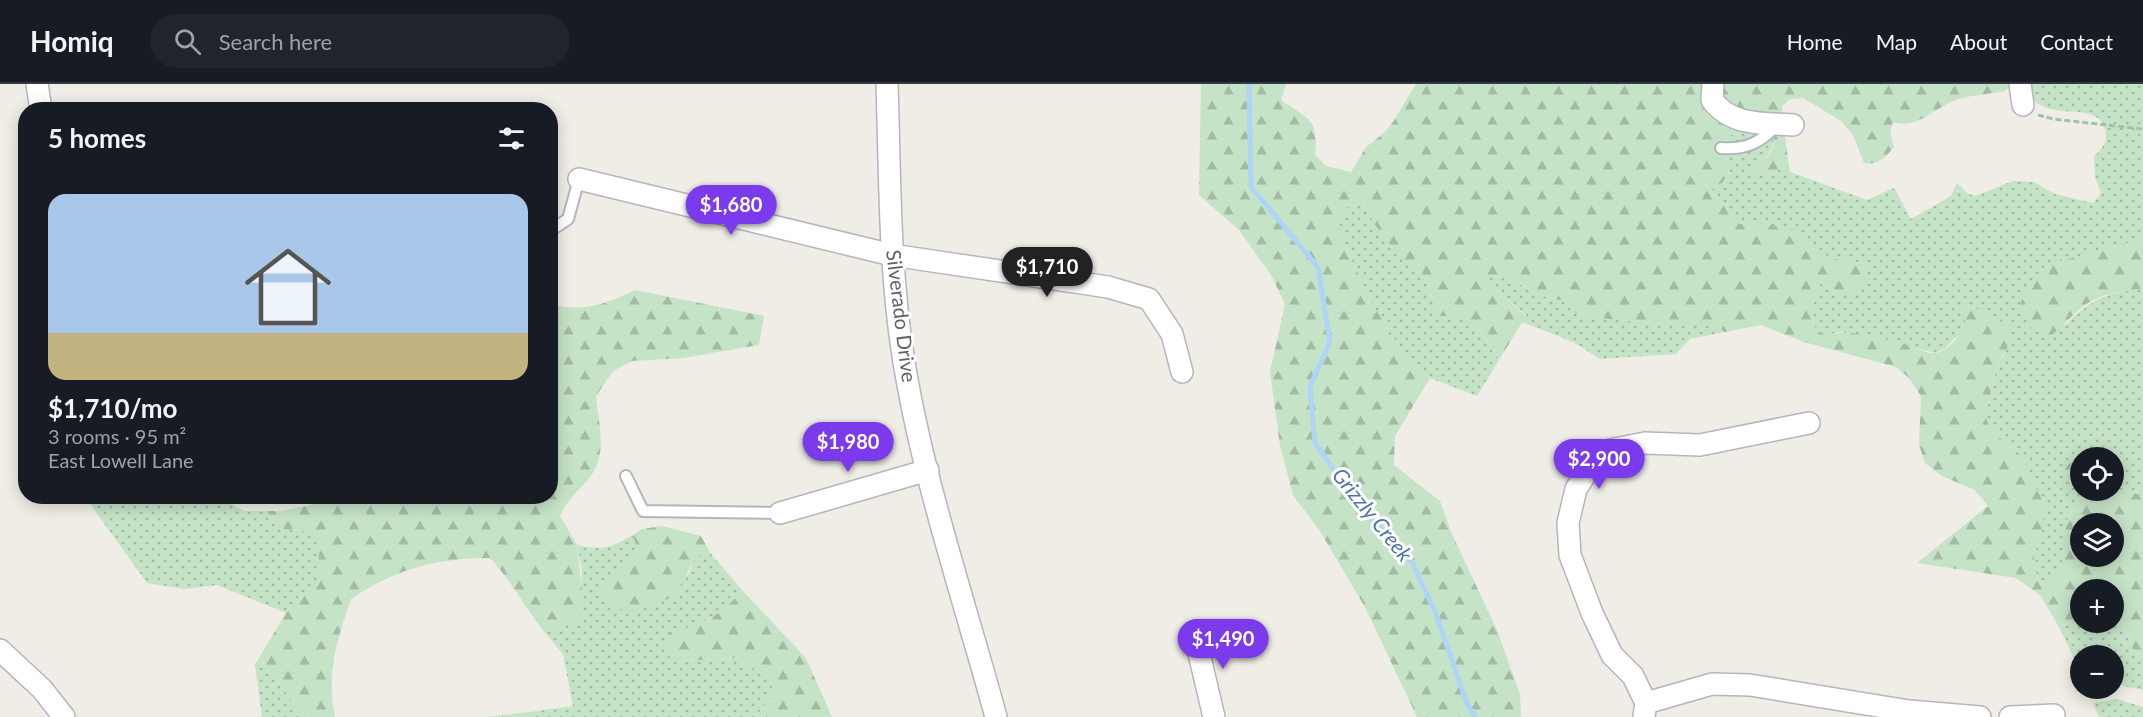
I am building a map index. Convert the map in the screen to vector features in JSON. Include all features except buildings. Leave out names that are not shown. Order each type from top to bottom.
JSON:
[{"type":"street","points":[[37,84],[40,102]]},
{"type":"street","name":"Silverado Drive","points":[[887,84],[892,255],[903,357],[928,470],[996,717]]},
{"type":"street","points":[[1713,84],[1712,100],[1721,113],[1750,123],[1786,124]]},
{"type":"street","points":[[2020,84],[2023,105]]},
{"type":"street","points":[[579,179],[892,255],[1108,287],[1149,299],[1172,334],[1182,372]]},
{"type":"street","points":[[1809,423],[1700,445],[1645,443],[1610,450],[1590,467],[1576,489],[1568,524],[1570,555],[1592,613],[1612,655],[1633,676],[1645,710],[1712,684],[1750,685],[1910,711],[1980,717]]},
{"type":"street","points":[[780,513],[928,470]]},
{"type":"street","points":[[1194,632],[1214,717]]},
{"type":"street","points":[[0,650],[42,689],[64,717]]},
{"type":"street","points":[[2010,717],[2054,715]]},
{"type":"lane","points":[[1721,148],[1747,147],[1763,140],[1786,124]]},
{"type":"lane","points":[[558,226],[568,219],[579,179]]},
{"type":"lane","points":[[626,476],[643,511],[780,513]]},
{"type":"path","points":[[2023,105],[2025,110],[2053,119],[2143,129]]},
{"type":"green space","points":[[1201,84],[1286,84],[1281,100],[1310,121],[1315,133],[1315,155],[1326,166],[1351,172],[1366,147],[1384,133],[1393,122],[1416,84],[2012,84],[2005,91],[1958,99],[1910,123],[1893,122],[1890,132],[1894,147],[1881,160],[1869,164],[1864,163],[1853,135],[1841,121],[1803,98],[1790,99],[1782,106],[1782,116],[1790,173],[1782,169],[1754,177],[1750,171],[1771,153],[1773,135],[1771,126],[1742,117],[1724,150],[1730,171],[1723,182],[1710,191],[1726,206],[1739,224],[1768,224],[1791,230],[1830,258],[1866,264],[1866,277],[1849,295],[1841,294],[1822,283],[1818,289],[1814,300],[1813,318],[1816,330],[1826,335],[1846,333],[1867,335],[1936,353],[1951,345],[1958,335],[1966,319],[1960,306],[1966,303],[2010,326],[2009,345],[1998,362],[1985,416],[1992,431],[2023,457],[2045,507],[2041,536],[2034,555],[2037,578],[2045,585],[2059,573],[2063,557],[2064,532],[2070,516],[2070,567],[2124,567],[2124,513],[2072,513],[2078,501],[2124,501],[2124,491],[2143,497],[2143,655],[2134,652],[2124,629],[2124,579],[2070,579],[2070,623],[2059,627],[2041,596],[2016,578],[1917,563],[1988,506],[1975,490],[1942,476],[1925,463],[1919,445],[1921,396],[1909,378],[1896,367],[1804,342],[1761,325],[1725,332],[1708,320],[1691,324],[1662,324],[1579,316],[1563,301],[1536,294],[1513,280],[1490,275],[1489,284],[1526,316],[1499,360],[1487,339],[1476,327],[1461,319],[1437,315],[1427,278],[1412,267],[1383,237],[1362,204],[1347,207],[1338,221],[1343,241],[1371,302],[1408,360],[1430,378],[1395,436],[1394,465],[1440,501],[1451,532],[1497,630],[1520,694],[1521,717],[1417,717],[1366,609],[1320,531],[1293,495],[1280,445],[1270,372],[1285,304],[1271,275],[1239,230],[1199,195]]},
{"type":"green space","points":[[2023,84],[2143,84],[2143,239],[2046,265],[2023,294],[2066,325],[2083,309],[2100,298],[2143,289],[2143,497],[2124,491],[2124,447],[2070,447],[2070,465],[2062,471],[2070,481],[2070,501],[2078,501],[2066,523],[2059,573],[2045,585],[2037,579],[2034,555],[2041,536],[2030,477],[2023,457],[1992,431],[1985,416],[1998,362],[2004,355],[2010,326],[1976,310],[1966,319],[1960,332],[1946,348],[1935,353],[1874,337],[1840,332],[1826,335],[1816,330],[1813,318],[1814,300],[1821,283],[1841,294],[1866,264],[1830,258],[1768,224],[1738,224],[1726,206],[1710,191],[1723,182],[1730,172],[1724,150],[1741,117],[1771,126],[1772,149],[1757,169],[1754,177],[1782,169],[1867,200],[1894,188],[1911,219],[1951,196],[1957,183],[1967,193],[1975,196],[2013,181],[2034,182],[2055,194],[2093,203],[2101,193],[2095,177],[2094,156],[2105,141],[2106,133],[2103,123],[2096,116],[2086,113],[2052,109],[2040,105],[2031,97]]},
{"type":"green space","points":[[1362,203],[1391,244],[1427,278],[1432,298],[1446,316],[1465,319],[1472,324],[1484,336],[1499,360],[1477,396],[1430,378],[1408,360],[1371,302],[1343,241],[1338,221],[1347,207]]},
{"type":"green space","points":[[2143,239],[2143,289],[2112,293],[2097,298],[2079,310],[2049,337],[2031,328],[2020,308],[2023,294],[2046,265]]},
{"type":"green space","points":[[1489,275],[1513,280],[1536,294],[1563,301],[1579,316],[1662,324],[1691,324],[1708,319],[1725,332],[1690,339],[1676,354],[1600,359],[1573,342],[1522,322],[1526,315],[1489,284]]},
{"type":"green space","points":[[635,290],[764,316],[759,345],[683,358],[632,361],[613,371],[596,396],[601,441],[598,462],[560,516],[577,545],[583,598],[579,619],[545,633],[490,558],[452,560],[417,567],[384,580],[351,599],[337,643],[332,671],[335,717],[305,717],[259,658],[286,613],[318,582],[319,551],[314,532],[278,529],[267,511],[281,511],[316,504],[558,504],[558,306],[573,308],[594,306]]},
{"type":"green space","points":[[2070,463],[2070,481],[2062,471]]},
{"type":"green space","points":[[90,504],[232,504],[245,511],[267,511],[278,529],[314,532],[320,551],[318,582],[286,613],[217,585],[185,589],[147,583]]},
{"type":"green space","points":[[662,526],[701,536],[711,554],[696,556],[675,596],[640,610],[610,609],[598,586],[638,552],[633,535],[642,529]]},
{"type":"green space","points":[[633,535],[638,552],[598,586],[688,575],[696,555],[711,554],[742,590],[720,612],[692,627],[677,661],[736,658],[772,680],[773,696],[755,717],[532,717],[537,711],[573,706],[563,654],[545,633],[579,619],[582,572],[577,545],[601,548]]},
{"type":"green space","points":[[742,590],[806,658],[832,717],[755,717],[773,696],[772,680],[736,658],[677,661],[665,654],[668,633],[709,619],[734,600]]},
{"type":"green space","points":[[2070,623],[2070,633],[2124,633],[2124,629],[2134,651],[2143,655],[2143,690],[2124,686],[2124,645],[2070,645],[2070,650],[2059,627]]},
{"type":"green space","points":[[259,658],[305,717],[262,717],[255,665]]},
{"type":"green space","points":[[2117,699],[2143,707],[2143,717],[2099,717],[2093,703]]},
{"type":"green space","points":[[537,711],[532,717],[486,717]]},
{"type":"waterway","name":"Grizzly Creek","points":[[1249,84],[1251,187],[1318,267],[1330,342],[1310,387],[1315,443],[1360,507],[1412,562],[1436,614],[1466,701],[1475,717]]}]
